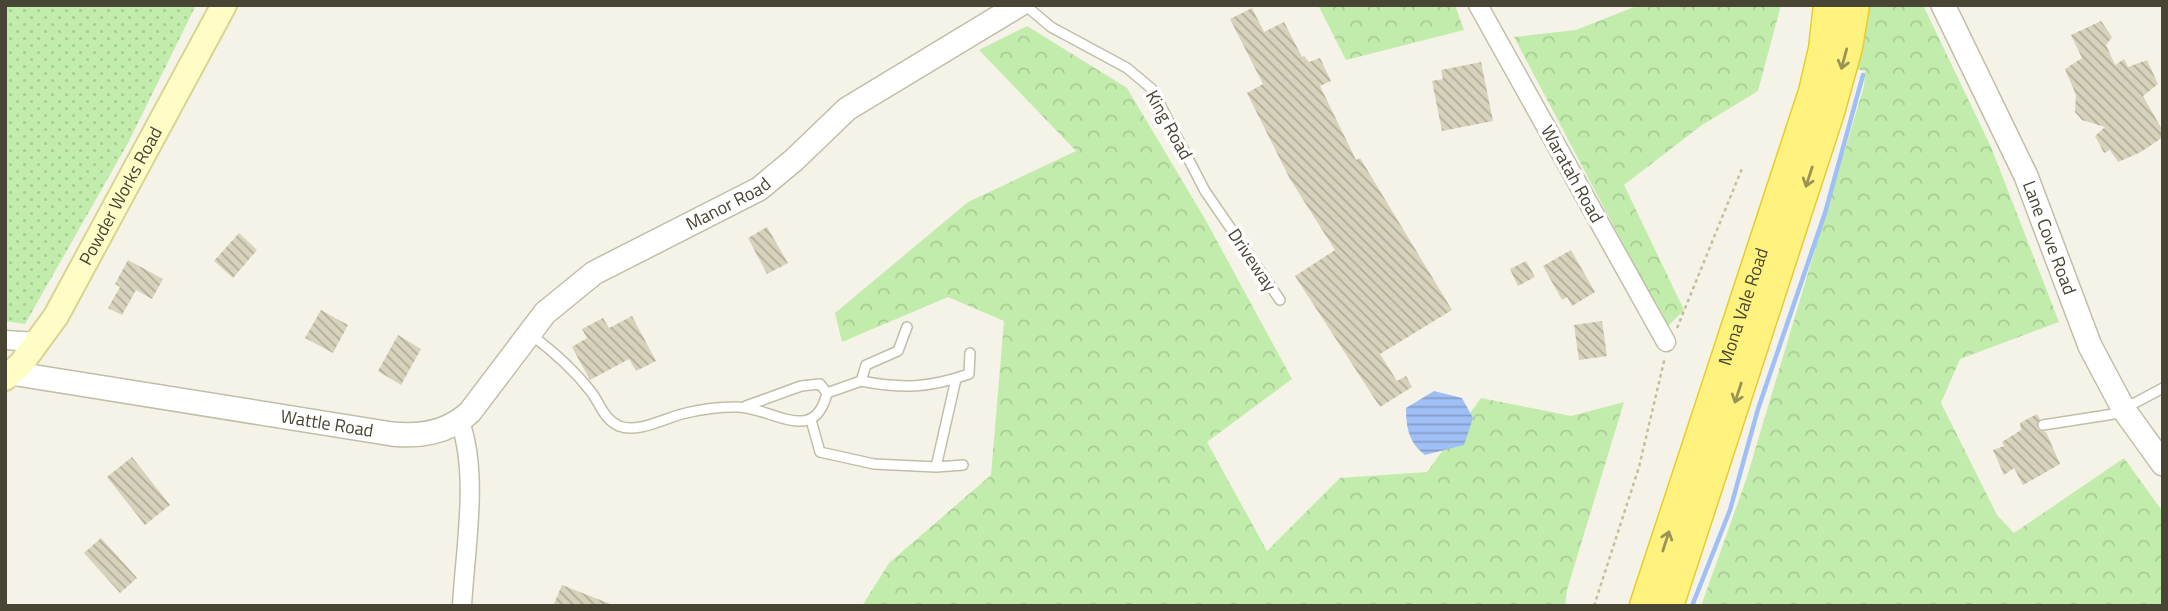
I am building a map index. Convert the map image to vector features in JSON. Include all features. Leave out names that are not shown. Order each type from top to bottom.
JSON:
[{"type":"highway","name":"Mona Vale Road","points":[[1645,606],[1814,92],[1824,49],[1829,5]]},
{"type":"highway","name":"Mona Vale Road","points":[[1668,606],[1829,112],[1847,47],[1854,5]]},
{"type":"main road","name":"Powder Works Road","points":[[8,376],[56,316],[224,5]]},
{"type":"street","name":"Manor Road","points":[[460,422],[545,313],[594,273],[759,189],[847,109],[1018,5]]},
{"type":"street","name":"Waratah Road","points":[[1478,5],[1670,343]]},
{"type":"street","name":"Lane Cove Road","points":[[1943,5],[2026,176],[2090,346],[2124,410],[2163,464]]},
{"type":"street","points":[[5,340],[37,342]]},
{"type":"street","name":"Wattle Road","points":[[8,376],[392,434],[426,433],[460,422]]},
{"type":"street","points":[[460,422],[468,451],[469,478],[462,606]]},
{"type":"lane","name":"King Road","points":[[1025,5],[1051,27],[1127,68],[1152,89],[1205,191],[1224,219]]},
{"type":"lane","name":"Driveway","points":[[1224,219],[1280,300]]},
{"type":"lane","points":[[861,381],[865,361],[898,351],[907,327]]},
{"type":"lane","points":[[530,334],[553,351],[592,394],[606,418],[622,427],[653,424],[711,407],[746,406],[801,386],[820,384],[827,393]]},
{"type":"lane","points":[[827,393],[861,381],[894,387],[937,385],[969,374],[970,353]]},
{"type":"lane","points":[[936,467],[956,379]]},
{"type":"lane","points":[[2043,425],[2114,414],[2163,388]]},
{"type":"lane","points":[[746,406],[791,422],[811,420],[823,411],[827,393]]},
{"type":"lane","points":[[811,420],[820,452],[874,464],[936,467],[963,465]]},
{"type":"path","points":[[1594,606],[1639,467],[1670,343],[1743,166]]},
{"type":"green space","points":[[5,5],[196,5],[128,143],[25,324],[5,321]]},
{"type":"green space","points":[[1318,5],[1455,5],[1464,30],[1346,60]]},
{"type":"green space","points":[[1639,5],[1781,5],[1758,91],[1702,125],[1624,185],[1684,310],[1667,327],[1514,37],[1576,30]]},
{"type":"green space","points":[[1866,5],[1923,5],[1991,147],[2059,322],[1960,359],[1941,403],[1997,515],[2014,533],[2124,458],[2163,512],[2163,606],[1701,606],[1746,480],[1864,86],[1865,71],[1856,69]]},
{"type":"green space","points":[[1027,26],[1127,88],[1205,219],[1292,379],[1207,442],[1267,551],[1340,478],[1427,472],[1481,398],[1571,416],[1624,402],[1567,590],[1565,606],[862,606],[889,563],[991,475],[1004,321],[948,297],[842,342],[835,313],[968,202],[1076,151],[979,50]]},
{"type":"water","points":[[1434,391],[1462,398],[1473,418],[1464,445],[1425,455],[1410,435],[1406,408]]},
{"type":"building","points":[[1252,8],[1264,32],[1284,22],[1302,57],[1309,62],[1320,58],[1331,81],[1320,86],[1356,160],[1360,158],[1452,310],[1380,354],[1397,381],[1406,376],[1412,387],[1380,407],[1295,276],[1335,250],[1290,179],[1247,93],[1263,84],[1230,19]]},
{"type":"building","points":[[2101,21],[2112,37],[2106,45],[2115,65],[2124,59],[2128,67],[2147,60],[2158,84],[2143,96],[2163,131],[2163,137],[2141,152],[2118,162],[2110,150],[2104,153],[2095,136],[2105,127],[2082,120],[2075,112],[2076,95],[2065,69],[2082,58],[2071,35]]},
{"type":"building","points":[[1481,62],[1493,121],[1442,131],[1432,81],[1443,79],[1441,70]]},
{"type":"building","points":[[767,227],[788,263],[767,274],[748,238]]},
{"type":"building","points":[[239,233],[257,250],[233,278],[214,261]]},
{"type":"building","points":[[1571,250],[1595,292],[1572,306],[1567,297],[1562,300],[1543,266]]},
{"type":"building","points":[[128,260],[163,279],[152,299],[136,290],[122,315],[108,308],[120,287],[115,284]]},
{"type":"building","points":[[1526,261],[1535,277],[1518,286],[1510,269]]},
{"type":"building","points":[[321,310],[348,325],[333,353],[305,338]]},
{"type":"building","points":[[632,316],[656,361],[636,371],[629,359],[590,380],[572,347],[587,338],[582,329],[603,318],[609,328]]},
{"type":"building","points":[[1602,321],[1607,356],[1579,360],[1574,325]]},
{"type":"building","points":[[398,335],[421,349],[401,385],[378,371]]},
{"type":"building","points":[[2037,414],[2040,419],[2037,429],[2046,432],[2060,464],[2023,485],[2014,468],[2004,475],[1993,450],[2004,446],[2002,442],[2021,430],[2020,423]]},
{"type":"building","points":[[132,457],[170,505],[145,525],[107,477]]},
{"type":"building","points":[[101,538],[137,578],[120,593],[84,553]]},
{"type":"building","points":[[562,585],[613,605],[613,606],[553,606]]},
{"type":"waterway","points":[[1692,606],[1730,510],[1758,409],[1825,213],[1863,75]]}]
